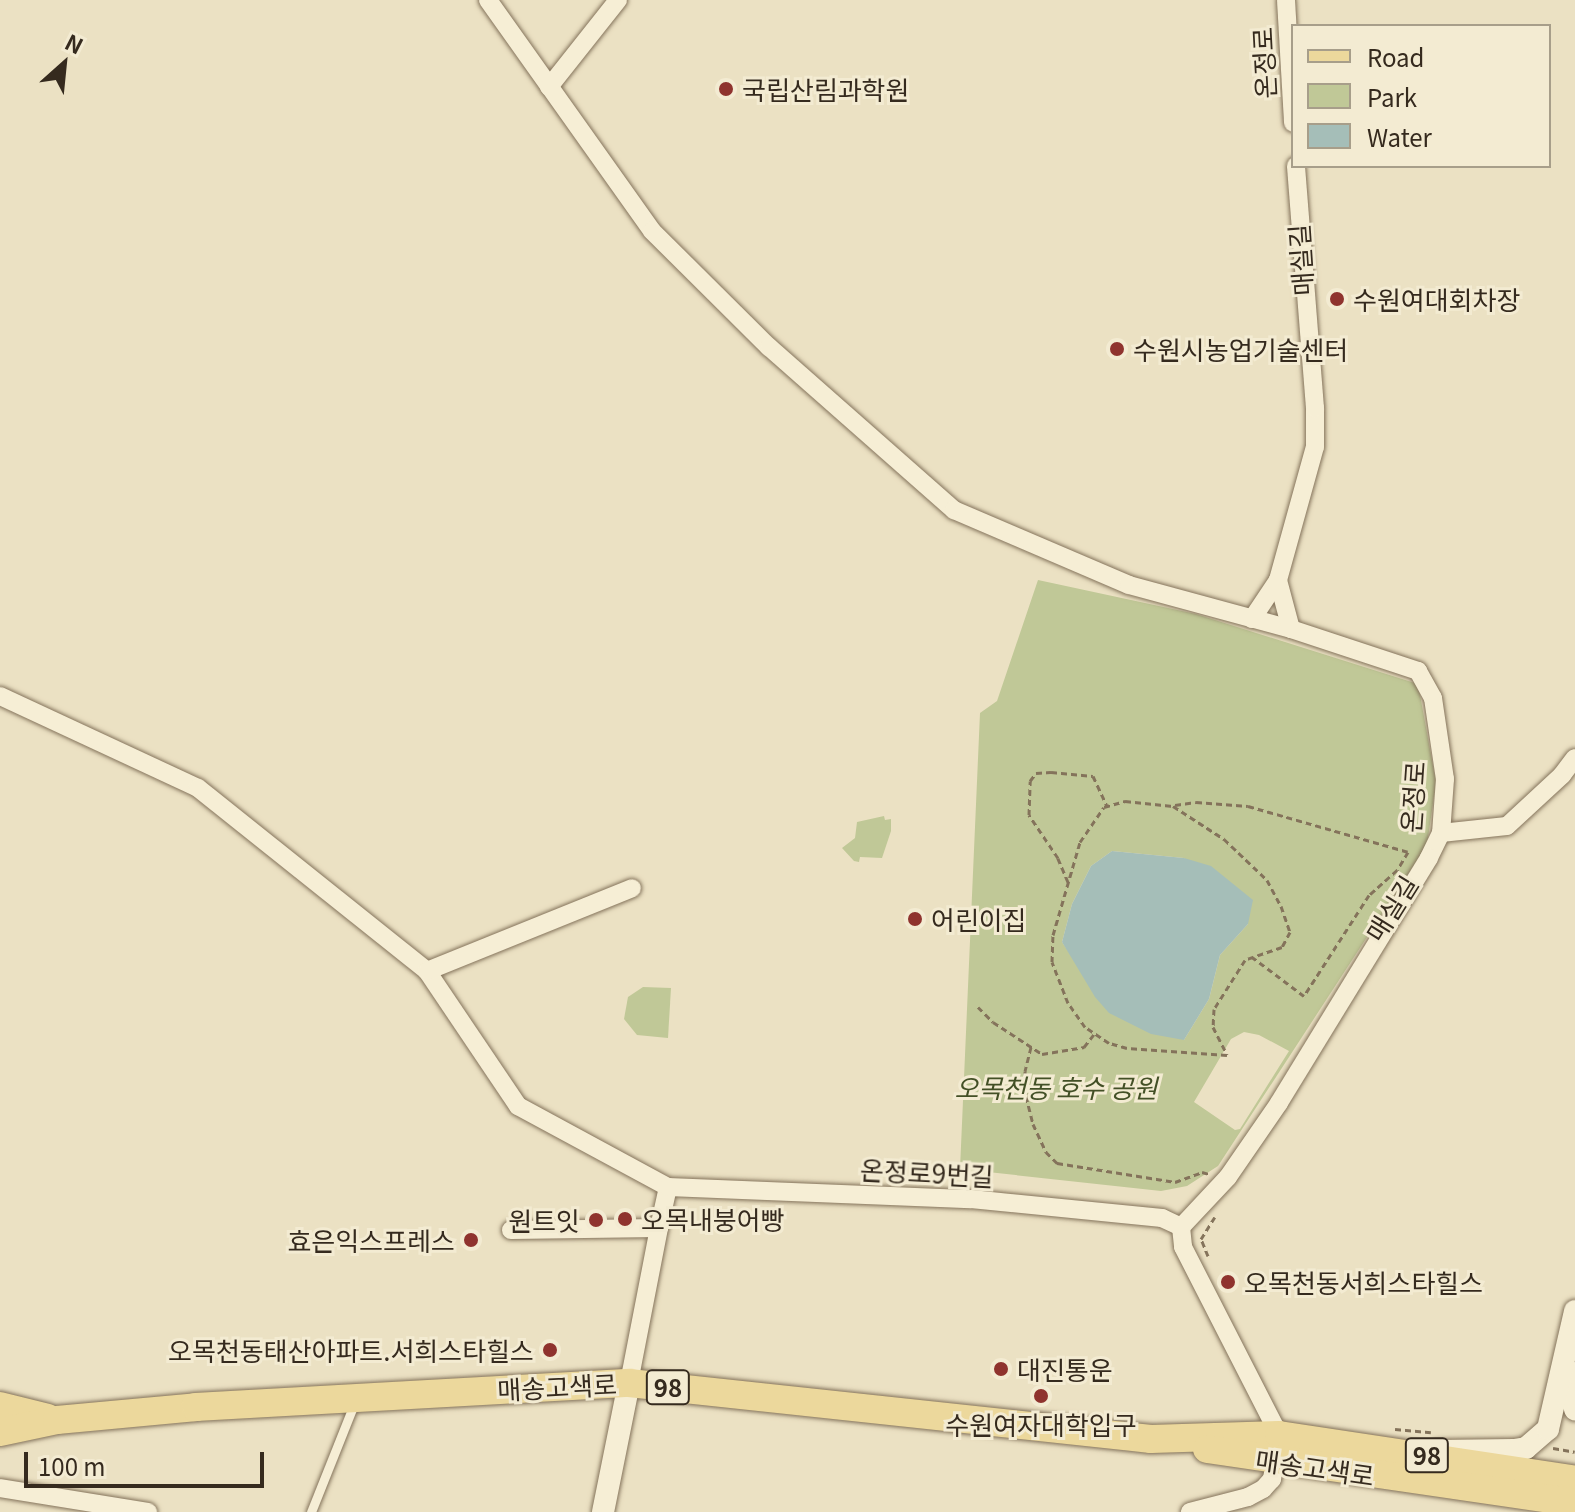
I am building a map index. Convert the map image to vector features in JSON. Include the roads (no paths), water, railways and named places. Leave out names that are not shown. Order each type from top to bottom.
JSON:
[{"type":"main road","name":"매송고색로","points":[[0,1432],[57,1420],[357,1397],[629,1383],[1151,1439],[1277,1448],[1575,1503]]},
{"type":"main road","name":"매송고색로","points":[[0,1406],[57,1420]]},
{"type":"main road","name":"매송고색로","points":[[1277,1448],[1421,1442],[1575,1480]]},
{"type":"street","points":[[488,0],[652,231],[769,347],[954,510],[1129,585],[1291,629],[1278,580]]},
{"type":"street","points":[[549,87],[618,0]]},
{"type":"street","name":"온정로","points":[[1286,0],[1291,88]]},
{"type":"street","points":[[1252,619],[1278,580],[1315,447],[1315,408],[1296,168]]},
{"type":"street","name":"온정로","points":[[1181,1227],[1228,1177],[1279,1103],[1429,858],[1441,833],[1445,779],[1438,728],[1433,698],[1418,671],[1291,629]]},
{"type":"street","points":[[0,696],[198,788],[427,971],[518,1106],[668,1187],[603,1512]]},
{"type":"street","points":[[1441,833],[1507,826],[1562,775],[1575,758]]},
{"type":"street","points":[[427,971],[632,888]]},
{"type":"street","name":"온정로9번길","points":[[668,1187],[971,1199],[1162,1218],[1181,1227]]},
{"type":"street","points":[[1181,1227],[1183,1247],[1277,1448],[1272,1479],[1263,1489],[1248,1497],[1190,1512]]},
{"type":"street","points":[[511,1230],[659,1228]]},
{"type":"street","points":[[1421,1442],[1514,1450],[1526,1448],[1538,1439],[1548,1429],[1552,1419],[1575,1311]]},
{"type":"street","points":[[1575,1371],[1571,1394],[1575,1409]]},
{"type":"street","points":[[1,1492],[148,1512]]},
{"type":"lane","points":[[311,1512],[357,1397]]},
{"type":"water","points":[[1112,851],[1184,858],[1211,866],[1253,900],[1248,924],[1220,955],[1209,999],[1184,1040],[1151,1034],[1109,1013],[1095,997],[1062,942],[1072,904],[1091,866]]},
{"type":"place","name":"국립산림과학원","points":[[726,89]]},
{"type":"place","name":"수원여대회차장","points":[[1337,299]]},
{"type":"place","name":"수원시농업기술센터","points":[[1117,349]]},
{"type":"place","name":"어린이집","points":[[915,919]]},
{"type":"place","name":"오목내붕어빵","points":[[625,1219]]},
{"type":"place","name":"원트잇","points":[[596,1220]]},
{"type":"place","name":"효은익스프레스","points":[[471,1240]]},
{"type":"place","name":"오목천동서희스타힐스","points":[[1228,1282]]},
{"type":"place","name":"오목천동태산아파트.서희스타힐스","points":[[550,1350]]},
{"type":"place","name":"대진통운","points":[[1001,1369]]},
{"type":"place","name":"수원여자대학입구","points":[[1041,1396]]},
{"type":"park label","name":"오목천동 호수 공원","points":[[1056,1087]]}]
